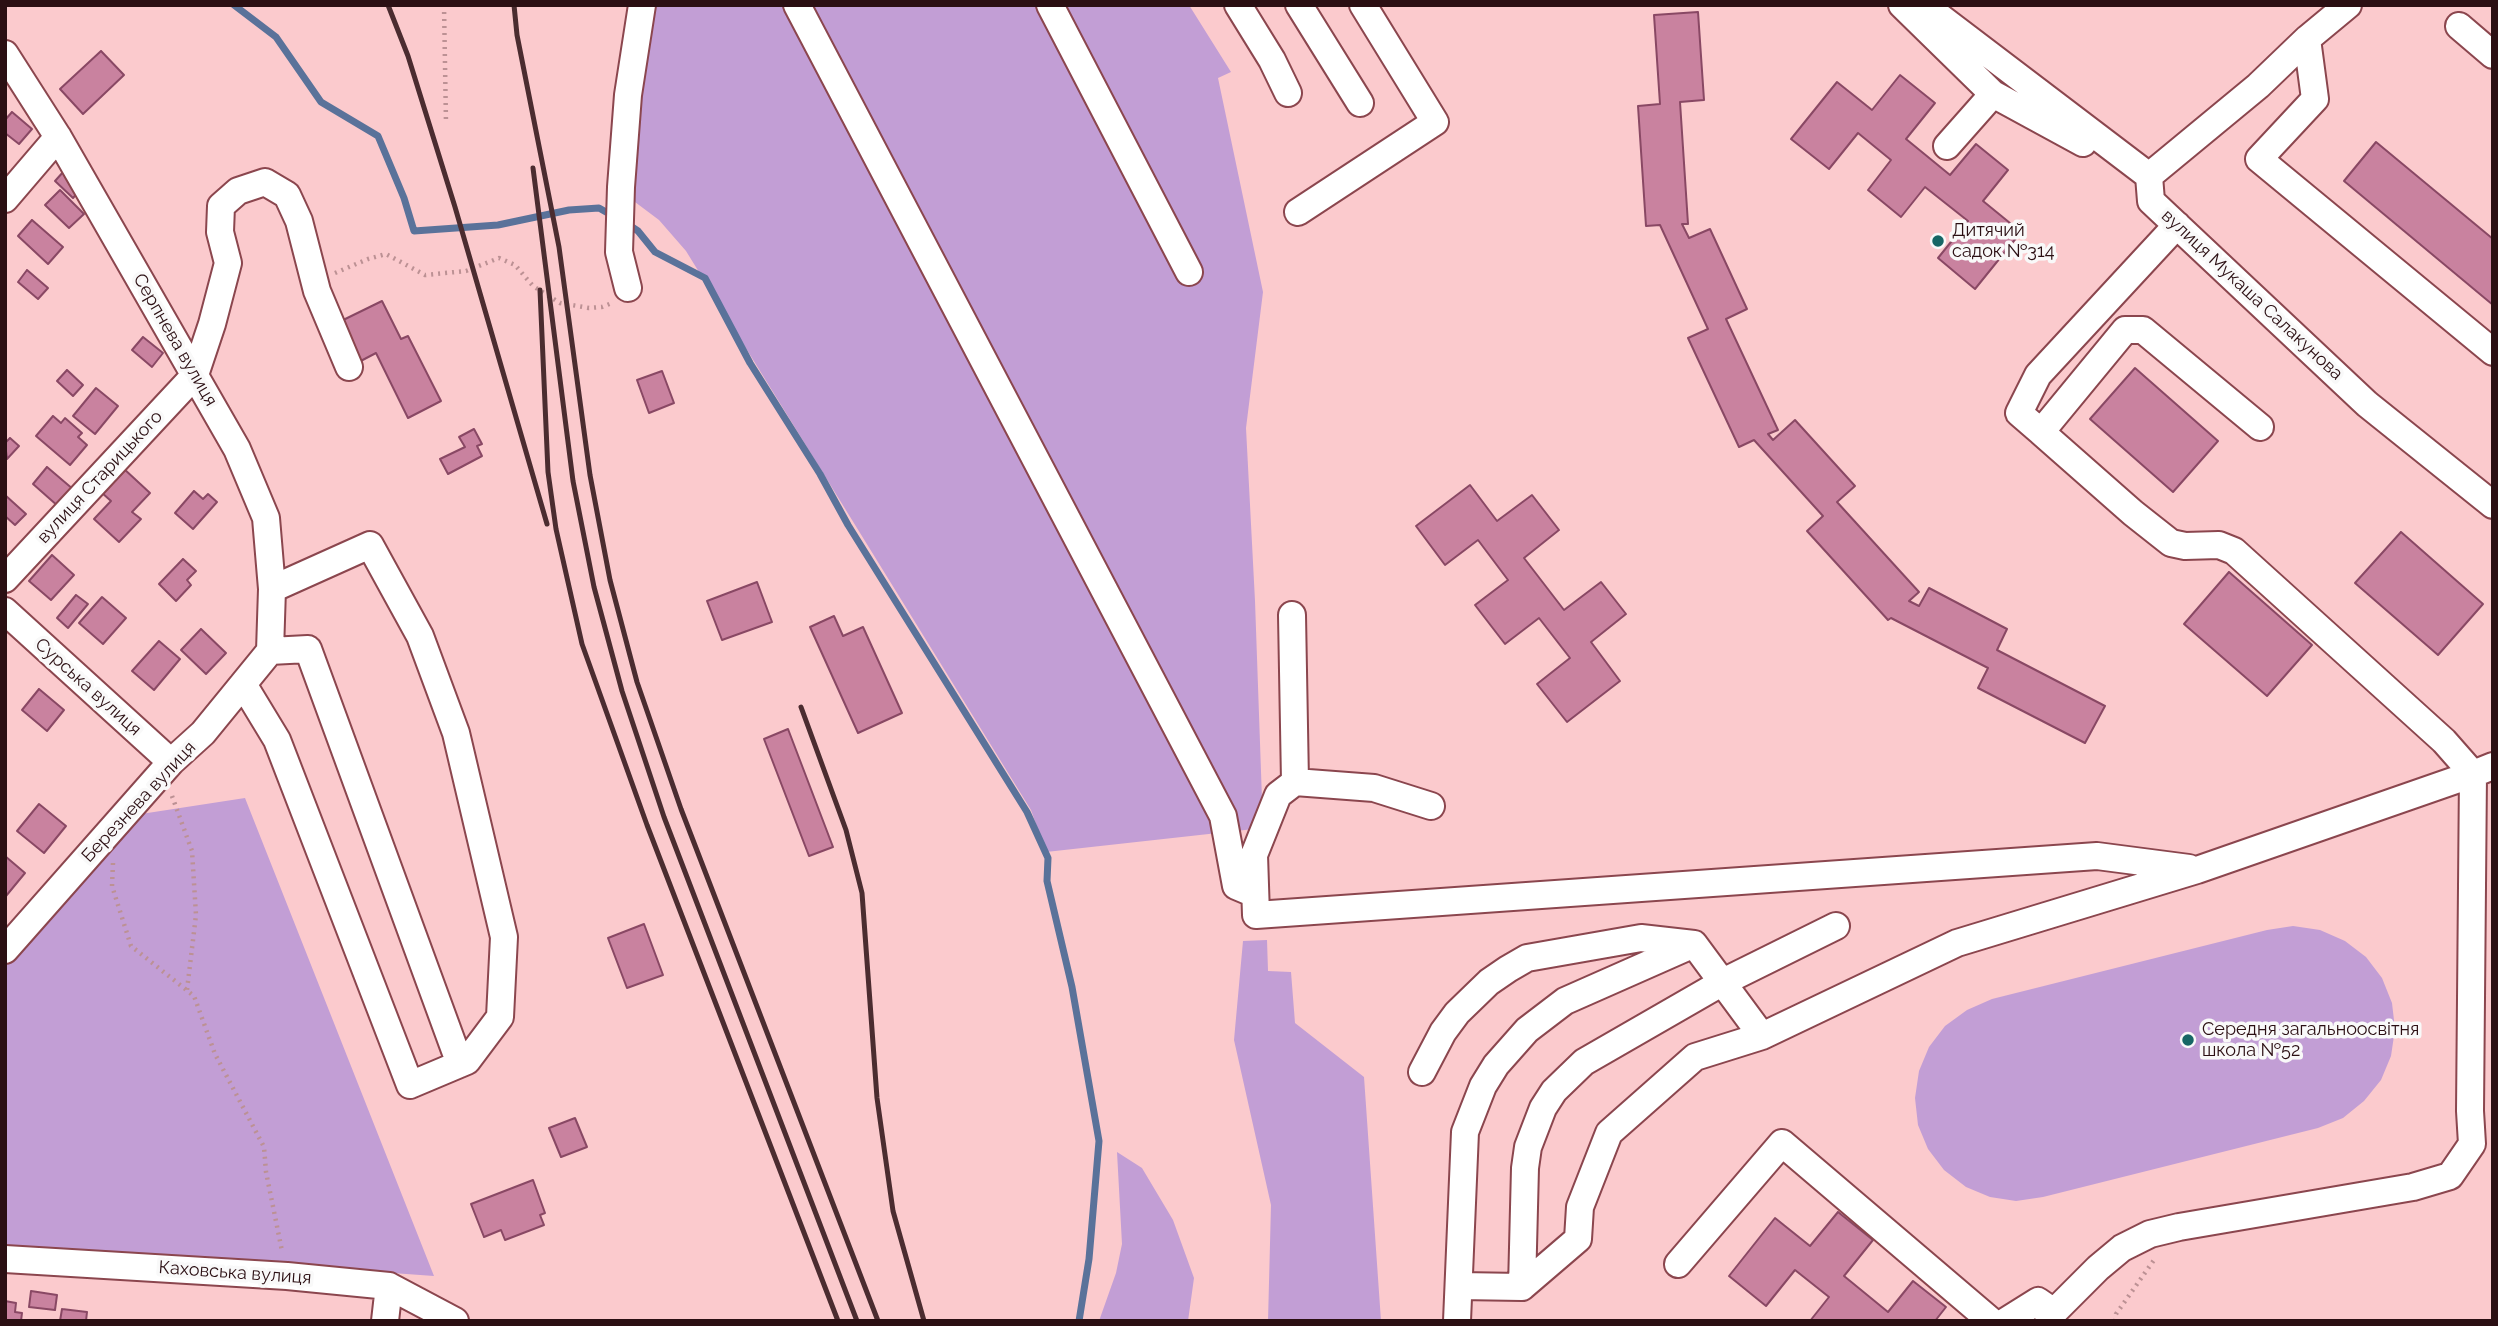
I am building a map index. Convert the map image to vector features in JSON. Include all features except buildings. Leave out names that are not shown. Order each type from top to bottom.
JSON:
[{"type":"street","points":[[628,288],[619,252],[621,187],[628,95],[642,5]]},
{"type":"street","points":[[797,5],[1223,816],[1236,886],[1255,894]]},
{"type":"street","points":[[1049,5],[1189,272]]},
{"type":"street","points":[[1238,5],[1272,60],[1288,93]]},
{"type":"street","points":[[1299,5],[1360,103]]},
{"type":"street","points":[[1298,212],[1435,121],[1363,5]]},
{"type":"street","points":[[1902,5],[1993,94],[2083,143],[2115,151]]},
{"type":"street","points":[[1924,5],[2149,176],[2258,86],[2307,39],[2348,5]]},
{"type":"street","points":[[2459,26],[2493,55]]},
{"type":"street","points":[[2307,39],[2315,99],[2259,159],[2493,352]]},
{"type":"street","name":"Серпнева вулиця","points":[[5,54],[58,137],[237,449],[266,518],[272,589],[270,651]]},
{"type":"street","points":[[1947,146],[1993,94]]},
{"type":"street","points":[[5,199],[58,137]]},
{"type":"street","name":"вулиця Мукаша Салакунова","points":[[2149,176],[2151,201],[2367,404],[2493,505]]},
{"type":"street","points":[[195,375],[228,263],[220,232],[221,206],[238,191],[265,182],[287,195],[299,221],[313,277],[349,367]]},
{"type":"street","points":[[2177,225],[2038,375],[2019,413],[2171,543],[2185,546],[2219,545],[2234,551],[2444,741],[2483,770]]},
{"type":"street","points":[[2041,432],[2125,330],[2143,330],[2260,427]]},
{"type":"street","name":"вулиця Старицького","points":[[5,579],[195,375]]},
{"type":"street","points":[[243,684],[277,740],[410,1085],[467,1061],[500,1017],[504,937],[456,733],[420,636],[370,545],[272,589]]},
{"type":"street","name":"Сурська вулиця","points":[[5,611],[167,766]]},
{"type":"street","points":[[1292,615],[1295,782]]},
{"type":"street","points":[[270,651],[308,649],[460,1064]]},
{"type":"street","name":"Березнева вулиця","points":[[5,950],[167,766],[202,733],[270,651]]},
{"type":"street","points":[[1460,1286],[1522,1287],[1578,1238],[1580,1207],[1609,1133],[1695,1057],[1762,1036],[1957,943],[2197,870],[2483,770]]},
{"type":"street","points":[[2006,1321],[2038,1301],[2051,1316],[2122,1248],[2150,1234],[2413,1187],[2450,1176],[2472,1144],[2470,1098],[2483,770]]},
{"type":"street","points":[[1431,806],[1374,788],[1295,782],[1278,795],[1254,855],[1256,915],[2097,856],[2197,870]]},
{"type":"street","points":[[1522,1287],[1528,1147],[1543,1108],[1561,1083],[1584,1062],[1723,982],[1836,926]]},
{"type":"street","points":[[1422,1072],[1443,1032],[1465,1005],[1489,982],[1527,958],[1641,938],[1694,944],[1762,1036]]},
{"type":"street","points":[[1457,1321],[1465,1132],[1483,1086],[1496,1065],[1527,1030],[1565,1001],[1694,944]]},
{"type":"street","points":[[1678,1264],[1782,1143],[1991,1321]]},
{"type":"street","name":"Каховська вулиця","points":[[5,1259],[287,1276],[389,1286],[455,1321]]},
{"type":"street","points":[[385,1321],[389,1286]]},
{"type":"path","points":[[444,5],[446,123]]},
{"type":"path","points":[[313,277],[343,271],[386,254],[425,275],[466,271],[499,258],[515,265],[533,286],[560,303],[589,308],[602,307],[618,300],[628,288]]},
{"type":"path","points":[[167,766],[192,851],[196,915],[187,991]]},
{"type":"path","points":[[114,827],[112,886],[131,947],[194,996],[215,1054],[264,1147],[266,1172],[287,1276]]},
{"type":"path","points":[[2115,1321],[2116,1314],[2155,1259]]},
{"type":"shaded area","points":[[642,5],[1189,5],[1231,72],[1218,78],[1263,292],[1246,428],[1263,828],[1046,852],[1031,810],[686,251],[659,220],[631,199]]},
{"type":"shaded area","points":[[245,798],[434,1276],[5,1245],[5,965],[141,814]]},
{"type":"shaded area","points":[[2293,926],[2320,930],[2345,941],[2366,957],[2382,978],[2392,1003],[2395,1029],[2391,1056],[2381,1080],[2364,1101],[2343,1118],[2318,1128],[2043,1197],[2016,1201],[1990,1197],[1966,1187],[1944,1170],[1928,1149],[1918,1125],[1915,1098],[1919,1071],[1929,1047],[1945,1026],[1967,1010],[1992,999],[2267,930]]},
{"type":"shaded area","points":[[1267,940],[1268,971],[1291,972],[1295,1023],[1364,1077],[1381,1321],[1268,1321],[1271,1205],[1234,1040],[1243,941]]},
{"type":"shaded area","points":[[1117,1152],[1142,1168],[1173,1220],[1194,1278],[1188,1321],[1099,1321],[1116,1273],[1122,1244]]},
{"type":"waterway","points":[[234,5],[276,37],[321,102],[378,136],[404,198],[414,231],[498,225],[569,210],[599,208],[613,216]]},
{"type":"waterway","points":[[626,223],[638,231],[655,252],[705,278],[750,363],[1027,812],[1048,858],[1047,881],[1072,987],[1099,1141],[1089,1259],[1079,1321]]},
{"type":"railway","points":[[388,5],[408,56],[455,207],[547,524]]},
{"type":"railway","points":[[514,5],[517,35],[559,247],[590,475],[610,580],[637,682],[681,809],[878,1321]]},
{"type":"railway","points":[[533,168],[573,481],[594,587],[622,691],[664,817],[857,1321]]},
{"type":"railway","points":[[540,290],[548,472],[556,529],[582,644],[647,825],[838,1321]]},
{"type":"railway","points":[[801,707],[846,830],[862,893],[877,1098],[893,1211],[924,1321]]},
{"type":"place","name":"Дитячий садок №314","points":[[1938,241]]},
{"type":"place","name":"Середня загальноосвітня школа №52","points":[[2188,1040]]}]
